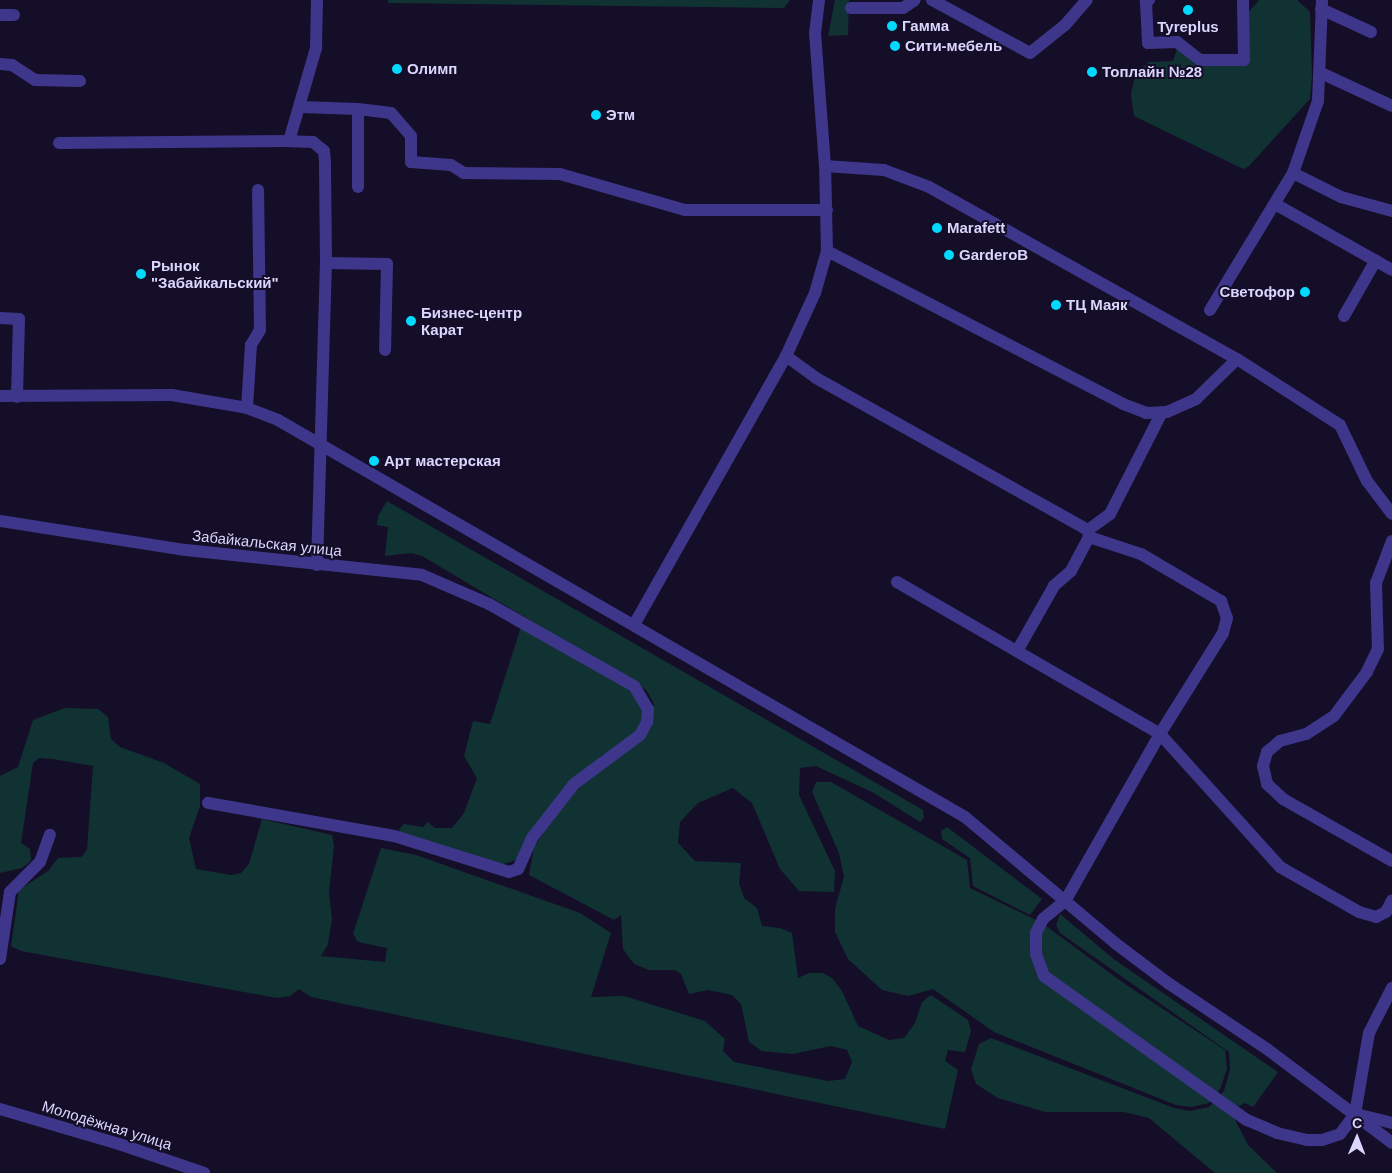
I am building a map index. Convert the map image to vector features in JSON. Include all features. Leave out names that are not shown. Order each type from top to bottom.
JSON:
[{"type":"street","points":[[289,141],[301,107],[316,48],[317,0]]},
{"type":"street","points":[[635,624],[786,356],[815,294],[827,251],[825,166],[815,33],[819,0]]},
{"type":"street","points":[[850,8],[903,8],[915,0]]},
{"type":"street","points":[[932,0],[1030,53],[1064,26],[1087,0]]},
{"type":"street","points":[[1149,0],[1146,2],[1148,43],[1177,42],[1200,60],[1244,60],[1243,0]]},
{"type":"street","points":[[1210,310],[1294,174],[1318,101],[1321,73],[1321,4],[1371,32]]},
{"type":"street","points":[[0,15],[14,15]]},
{"type":"street","points":[[0,64],[12,65],[35,80],[80,81]]},
{"type":"street","points":[[1321,73],[1392,106]]},
{"type":"street","points":[[301,107],[358,109],[391,113],[411,136],[411,162],[451,165],[464,173],[560,174],[685,210],[827,210]]},
{"type":"street","points":[[358,109],[358,187]]},
{"type":"street","points":[[59,143],[289,141],[313,142],[324,151],[326,263],[317,565]]},
{"type":"street","points":[[825,166],[884,170],[929,187],[1237,359],[1340,425],[1367,481],[1392,514]]},
{"type":"street","points":[[1294,174],[1341,197],[1392,211]]},
{"type":"street","points":[[247,408],[252,345],[260,330],[258,190]]},
{"type":"street","points":[[1275,204],[1392,270]]},
{"type":"street","points":[[827,251],[1123,404],[1146,413],[1162,412],[1196,399],[1237,359]]},
{"type":"street","points":[[1344,316],[1376,260]]},
{"type":"street","points":[[326,263],[387,264],[385,350]]},
{"type":"street","points":[[0,318],[19,319],[17,396]]},
{"type":"street","points":[[786,356],[816,378],[1089,533],[1141,554],[1221,601],[1226,608],[1227,618],[1223,633],[1160,734],[1065,901],[1043,919],[1036,934],[1036,954],[1044,976],[1064,993],[1151,1050],[1246,1120],[1269,1130],[1307,1140],[1322,1140],[1340,1134],[1356,1114],[1369,1034],[1392,988]]},
{"type":"street","points":[[0,396],[172,396],[247,408],[278,420],[635,624],[965,816],[1065,901],[1168,983],[1224,1018],[1356,1114],[1392,1143]]},
{"type":"street","points":[[1017,651],[1054,586],[1072,571],[1089,533],[1110,514],[1162,412]]},
{"type":"street","name":"Забайкальская улица","points":[[0,521],[186,550],[422,575],[454,587],[634,686],[648,708],[647,722],[640,734],[574,784],[532,838],[518,869],[509,872],[394,836],[208,803]]},
{"type":"street","points":[[1392,541],[1376,583],[1378,649],[1367,672],[1334,716],[1306,734],[1280,741],[1267,752],[1263,766],[1267,784],[1283,799],[1392,861]]},
{"type":"street","points":[[897,582],[1160,734],[1280,867],[1359,912],[1376,917],[1386,912],[1392,900]]},
{"type":"street","points":[[0,959],[10,892],[40,862],[50,835]]},
{"type":"street","name":"Молодёжная улица","points":[[0,1109],[119,1144],[204,1173]]},
{"type":"street","points":[[1356,1114],[1392,1123]]},
{"type":"green space","points":[[388,0],[790,0],[784,8],[388,3]]},
{"type":"green space","points":[[835,0],[849,0],[848,35],[828,36]]},
{"type":"green space","points":[[1259,0],[1297,0],[1310,12],[1312,75],[1310,99],[1248,167],[1243,169],[1134,116],[1131,94],[1136,73],[1149,62],[1173,61],[1177,49],[1198,66],[1248,64],[1248,13]]},
{"type":"green space","points":[[387,501],[923,810],[924,818],[920,822],[874,793],[816,766],[800,768],[799,795],[835,871],[834,892],[799,891],[780,869],[752,803],[733,788],[698,803],[680,822],[678,843],[695,861],[741,863],[739,883],[744,898],[757,908],[762,926],[780,928],[792,933],[798,978],[809,973],[823,973],[832,978],[842,991],[858,1026],[889,1040],[904,1038],[915,1023],[922,1002],[931,995],[968,1020],[971,1031],[965,1052],[948,1050],[945,1061],[958,1070],[945,1129],[311,997],[299,989],[290,996],[277,998],[21,951],[11,946],[19,890],[48,871],[58,858],[81,857],[87,850],[93,766],[39,758],[33,763],[21,843],[30,849],[31,861],[22,868],[0,873],[0,776],[18,767],[33,720],[65,708],[98,709],[108,717],[111,739],[120,747],[164,763],[200,784],[200,806],[189,838],[196,869],[231,875],[241,873],[249,864],[262,819],[332,835],[334,845],[329,893],[332,919],[328,944],[321,956],[385,962],[387,948],[358,942],[353,934],[381,848],[416,855],[580,913],[611,933],[591,997],[624,996],[705,1021],[725,1039],[723,1051],[734,1062],[828,1081],[845,1079],[852,1062],[847,1050],[831,1046],[792,1054],[762,1051],[749,1042],[741,1004],[732,995],[708,990],[689,994],[681,974],[675,970],[649,970],[634,964],[623,949],[621,915],[614,920],[529,875],[534,847],[561,807],[580,787],[643,738],[651,728],[654,704],[647,691],[636,683],[422,556],[411,553],[385,556],[388,527],[377,525],[378,516]]},
{"type":"green space","points":[[521,627],[628,689],[642,703],[643,725],[611,752],[602,755],[516,860],[501,865],[401,834],[399,829],[404,824],[423,827],[428,822],[435,828],[452,828],[464,813],[477,778],[464,756],[473,721],[490,724]]},
{"type":"green space","points":[[816,782],[831,782],[967,860],[970,888],[1042,923],[1122,982],[1225,1050],[1227,1069],[1220,1089],[1209,1103],[1191,1107],[1176,1105],[994,1032],[933,989],[908,996],[882,990],[848,959],[835,932],[835,909],[844,876],[839,853],[812,792]]},
{"type":"green space","points":[[947,827],[1042,899],[1030,915],[973,886],[970,858],[942,839],[941,831]]},
{"type":"green space","points":[[1060,914],[1115,960],[1278,1072],[1253,1107],[1245,1103],[1237,1107],[1234,1118],[1248,1145],[1277,1173],[1215,1173],[1149,1118],[1124,1112],[1045,1112],[998,1098],[976,1084],[971,1069],[979,1044],[991,1038],[1174,1108],[1190,1111],[1209,1107],[1224,1091],[1230,1070],[1229,1052],[1060,933],[1056,925]]},
{"type":"place","name":"Tyreplus","points":[[1188,10]]},
{"type":"place","name":"Гамма","points":[[892,26]]},
{"type":"place","name":"Сити-мебель","points":[[895,46]]},
{"type":"place","name":"Олимп","points":[[397,69]]},
{"type":"place","name":"Топлайн №28","points":[[1092,72]]},
{"type":"place","name":"Этм","points":[[596,115]]},
{"type":"place","name":"Marafett","points":[[937,228]]},
{"type":"place","name":"GarderoB","points":[[949,255]]},
{"type":"place","name":"Рынок \"Забайкальский\"","points":[[141,274]]},
{"type":"place","name":"Светофор","points":[[1305,292]]},
{"type":"place","name":"ТЦ Маяк","points":[[1056,305]]},
{"type":"place","name":"Бизнес-центр Карат","points":[[411,321]]},
{"type":"place","name":"Арт мастерская","points":[[374,461]]}]
